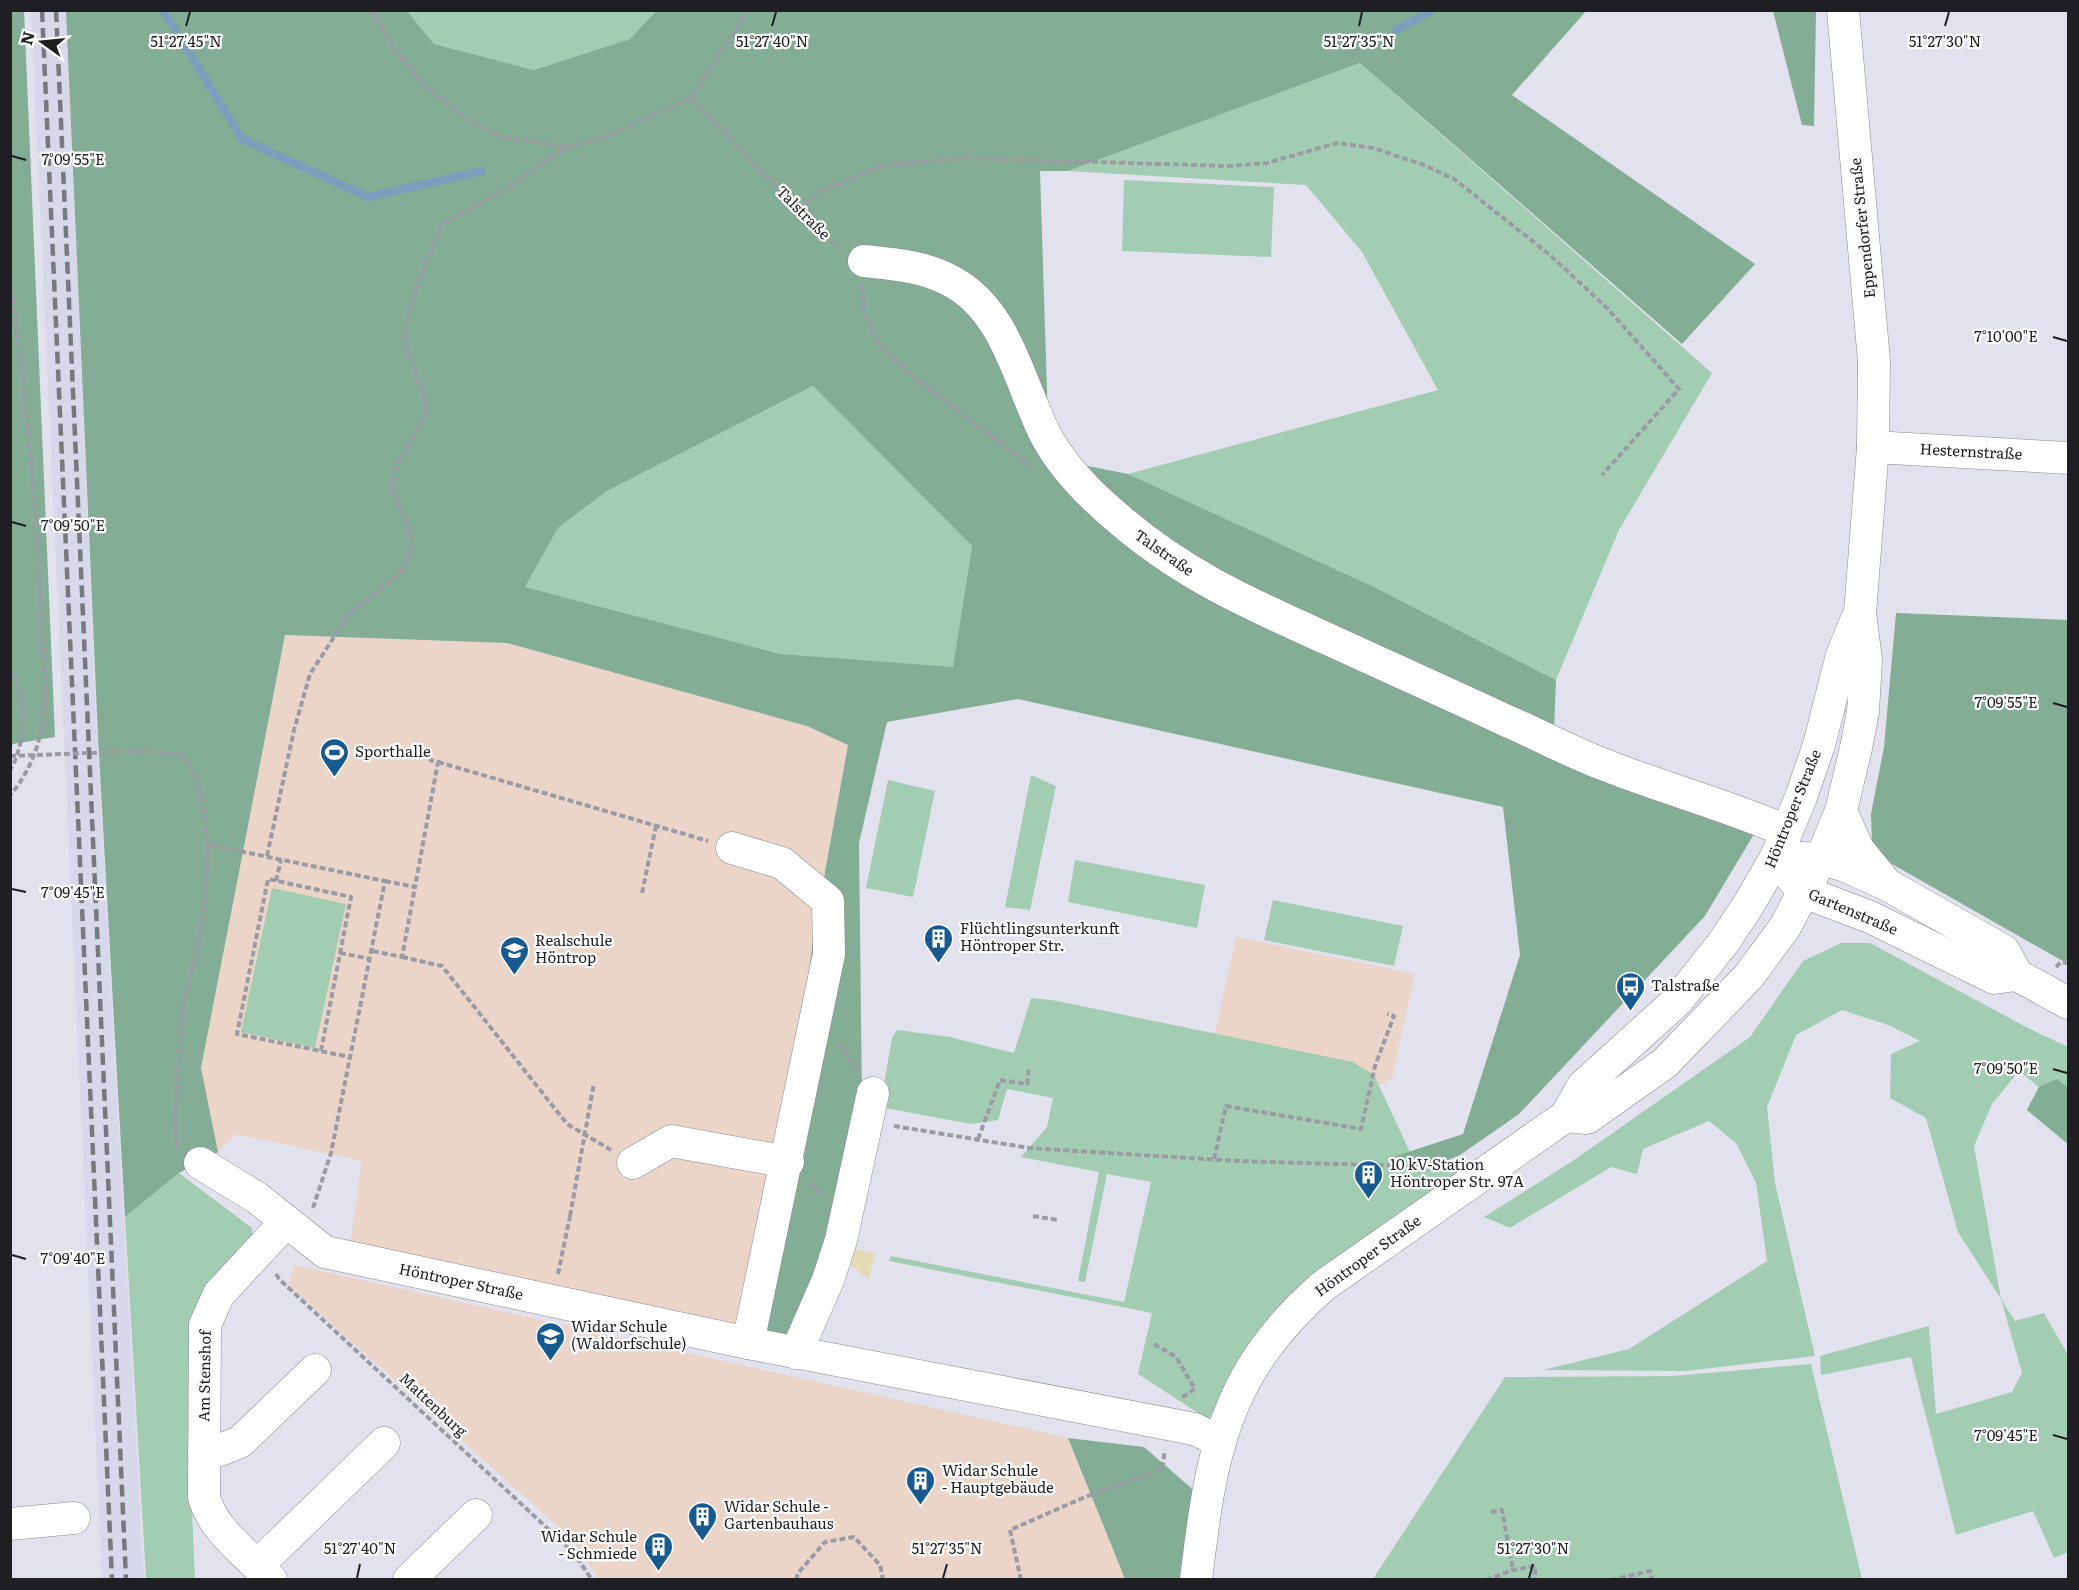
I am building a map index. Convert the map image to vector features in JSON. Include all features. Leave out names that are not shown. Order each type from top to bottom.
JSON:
[{"type":"street","name":"Eppendorfer Straße","points":[[1843,10],[1874,345],[1873,447]]},
{"type":"street","name":"Talstraße","points":[[864,261],[903,265],[928,271],[952,281],[975,300],[992,320],[1010,350],[1045,434],[1059,458],[1082,485],[1113,514],[1189,571],[1246,604],[1605,765],[1709,800],[1781,844]]},
{"type":"street","name":"Hesternstraße","points":[[1873,447],[2068,458]]},
{"type":"street","name":"Höntroper Straße","points":[[1566,1116],[1587,1118],[1665,1063],[1749,977],[1785,927],[1821,859],[1841,811],[1863,712],[1866,660],[1860,614],[1873,447]]},
{"type":"street","name":"Höntroper Straße","points":[[1196,1580],[1206,1498],[1218,1440],[1250,1372],[1276,1335],[1303,1304],[1323,1286],[1566,1116],[1583,1086],[1637,1039],[1683,992],[1729,933],[1781,844],[1819,745],[1842,655],[1860,614]]},
{"type":"street","points":[[1841,811],[1858,849],[1886,884]]},
{"type":"street","points":[[1781,844],[1865,873],[1886,884],[2004,951],[2017,975]]},
{"type":"street","name":"Gartenstraße","points":[[1781,844],[1804,892],[1870,917],[1994,978],[2017,975],[2068,1003]]},
{"type":"street","points":[[732,848],[782,863],[828,901],[829,954],[797,1170],[748,1343]]},
{"type":"street","points":[[796,1353],[828,1280],[841,1240],[866,1096]]},
{"type":"street","points":[[633,1163],[671,1141],[797,1170]]},
{"type":"street","name":"Höntroper Straße","points":[[200,1163],[257,1198],[325,1252],[796,1353],[1194,1429],[1218,1440]]},
{"type":"street","name":"Am Stenshof","points":[[295,1229],[264,1245],[219,1294],[206,1325],[204,1498],[209,1514],[217,1528],[265,1572],[384,1443]]},
{"type":"street","points":[[204,1451],[220,1450],[240,1442],[315,1370]]},
{"type":"street","points":[[409,1580],[476,1515]]},
{"type":"street","points":[[10,1524],[74,1518]]},
{"type":"path","points":[[372,10],[395,50],[426,86],[464,117],[498,136],[567,147]]},
{"type":"path","points":[[267,856],[294,730],[310,674],[349,614],[399,574],[410,555],[412,534],[393,492],[395,469],[428,411],[403,333],[418,284],[442,224],[506,189],[567,147],[601,139],[691,98],[748,10]]},
{"type":"path","name":"Talstraße","points":[[691,98],[828,239],[864,261]]},
{"type":"path","points":[[797,208],[825,189],[884,165],[965,158],[1228,166],[1267,163],[1337,143],[1373,148],[1425,165],[1454,179],[1550,255],[1607,308],[1679,389],[1602,475]]},
{"type":"path","points":[[10,280],[20,346],[36,520],[44,679],[39,739],[28,766],[10,795]]},
{"type":"path","points":[[865,315],[879,344],[911,375],[1033,468]]},
{"type":"path","points":[[10,671],[20,694],[22,720],[20,746],[10,770]]},
{"type":"path","points":[[10,756],[141,751],[181,754],[190,762],[202,787],[205,897],[201,931],[181,1025],[175,1136],[179,1148],[200,1163]]},
{"type":"path","points":[[429,760],[732,848]]},
{"type":"path","points":[[402,957],[438,762]]},
{"type":"path","points":[[642,893],[656,826]]},
{"type":"path","points":[[205,844],[415,887]]},
{"type":"path","points":[[276,881],[281,860]]},
{"type":"path","points":[[321,1051],[351,897],[268,879],[237,1034],[350,1057]]},
{"type":"path","points":[[295,1229],[331,1153],[373,951],[385,881]]},
{"type":"path","points":[[373,951],[442,966],[567,1124],[633,1163]]},
{"type":"path","points":[[340,953],[371,959]]},
{"type":"path","points":[[1214,1160],[1226,1106],[1361,1129],[1375,1066],[1394,1016],[1387,1014]]},
{"type":"path","points":[[837,1040],[866,1096],[978,1139],[1029,1148],[1214,1160],[1445,1167],[1461,1189]]},
{"type":"path","points":[[978,1139],[1000,1080],[1027,1083],[1029,1069]]},
{"type":"path","points":[[553,1302],[594,1083]]},
{"type":"path","points":[[797,1170],[826,1198]]},
{"type":"path","points":[[1033,1216],[1058,1220]]},
{"type":"path","name":"Mattenburg","points":[[264,1245],[279,1279],[574,1553],[592,1580]]},
{"type":"path","points":[[1154,1344],[1176,1357],[1195,1389],[1175,1403]]},
{"type":"path","points":[[1021,1580],[1010,1530],[1085,1497],[1162,1469],[1165,1451]]},
{"type":"path","points":[[1491,1512],[1502,1510],[1513,1570]]},
{"type":"path","points":[[796,1580],[798,1573],[825,1542],[854,1538],[880,1565],[884,1580]]},
{"type":"path","points":[[1486,1580],[1513,1570],[1535,1566],[1535,1580]]},
{"type":"path","points":[[1611,1580],[1650,1571],[1652,1580]]},
{"type":"shaded area","points":[[31,11],[66,11],[97,737],[144,1579],[102,1579]]},
{"type":"shaded area","name":"Realschule Höntrop","points":[[285,635],[507,643],[807,726],[848,745],[814,933],[803,1018],[738,1332],[350,1244],[362,1161],[236,1134],[218,1152],[201,1068]]},
{"type":"shaded area","points":[[1236,937],[1415,974],[1392,1078],[1376,1087],[1197,1113]]},
{"type":"shaded area","name":"Widar Schule (Waldorfschule)","points":[[295,1265],[1068,1438],[1125,1579],[599,1579],[572,1539],[288,1285]]},
{"type":"green space","points":[[24,10],[55,737],[13,744],[11,749],[10,11]]},
{"type":"green space","points":[[66,11],[407,11],[434,44],[534,70],[630,39],[656,11],[1586,11],[1512,95],[1755,264],[1682,344],[1360,63],[1068,171],[1040,171],[1048,422],[1078,464],[1128,474],[1372,586],[1556,680],[1554,730],[1769,809],[1705,916],[1519,1114],[1460,1155],[1449,1160],[1393,1157],[1463,1134],[1520,955],[1503,807],[1018,699],[887,722],[859,843],[862,1100],[842,1200],[789,1342],[738,1332],[803,1018],[814,933],[848,745],[807,726],[507,643],[285,635],[201,1068],[218,1152],[179,1173],[125,1217],[98,737]],"holes":[[[813,386],[972,546],[953,667],[781,654],[525,587],[558,528],[607,491]]]},
{"type":"green space","points":[[407,11],[656,11],[630,39],[534,70],[434,44]]},
{"type":"green space","points":[[1773,11],[1816,11],[1814,126],[1802,125]]},
{"type":"green space","points":[[1360,63],[1712,373],[1619,530],[1556,680],[1372,586],[1128,474],[1438,390],[1362,252],[1306,185],[1068,171]]},
{"type":"green space","points":[[1124,180],[1274,187],[1271,257],[1122,251]]},
{"type":"green space","points":[[813,386],[972,546],[953,668],[781,654],[525,587],[558,528],[607,491]]},
{"type":"green space","points":[[1896,613],[2068,620],[2068,964],[1892,864],[1872,845],[1871,814],[1884,747]]},
{"type":"green space","points":[[1031,775],[1056,786],[1030,910],[1005,907]]},
{"type":"green space","points":[[888,780],[935,791],[913,897],[866,888]]},
{"type":"green space","points":[[1075,860],[1205,885],[1197,928],[1068,902]]},
{"type":"green space","points":[[272,888],[346,904],[315,1048],[241,1032]]},
{"type":"green space","points":[[1273,900],[1403,926],[1394,966],[1264,940]]},
{"type":"green space","points":[[1841,943],[1870,943],[2068,1047],[2068,1144],[2027,1110],[2039,1087],[2019,1071],[1992,1104],[1974,1146],[2001,1299],[1958,1232],[1926,1118],[1890,1098],[1891,1054],[1920,1041],[1888,1025],[1842,1010],[1796,1035],[1767,1107],[1775,1183],[1815,1356],[1686,1371],[1543,1370],[1629,1349],[1767,1261],[1756,1183],[1736,1143],[1709,1121],[1643,1149],[1637,1174],[1611,1167],[1510,1228],[1484,1217],[1574,1160],[1750,1037],[1803,961]]},
{"type":"green space","points":[[1031,998],[1052,1000],[1353,1062],[1374,1075],[1410,1152],[1395,1157],[1449,1160],[1463,1179],[1274,1315],[1250,1341],[1209,1420],[1138,1374],[1152,1313],[889,1261],[891,1256],[1124,1302],[1151,1182],[1107,1174],[1085,1282],[1078,1281],[1099,1172],[1021,1157],[1047,1127],[1053,1098],[1007,1089],[998,1120],[971,1124],[880,1107],[892,1038],[897,1030],[950,1037],[1014,1053]]},
{"type":"green space","points":[[2057,1079],[2068,1088],[2068,1144],[2027,1110],[2039,1087]]},
{"type":"green space","points":[[179,1173],[252,1228],[253,1242],[196,1304],[192,1511],[195,1579],[146,1579],[125,1217]]},
{"type":"green space","points":[[2001,1299],[2015,1321],[2044,1313],[2068,1355],[2068,1552],[2054,1558],[2033,1511],[1956,1535],[1911,1357],[1821,1375],[1820,1356],[1929,1326],[1936,1414],[2012,1392],[2022,1373]]},
{"type":"green space","points":[[1811,1364],[1862,1579],[1373,1579],[1505,1377],[1673,1376]]},
{"type":"green space","points":[[1068,1438],[1144,1447],[1197,1493],[1185,1579],[1125,1579]]},
{"type":"sand","points":[[850,1248],[875,1253],[869,1279],[851,1266]]},
{"type":"waterway","points":[[163,10],[242,139],[368,197],[482,171]]},
{"type":"waterway","points":[[1396,30],[1433,10]]},
{"type":"railway","points":[[42,10],[112,1580]]},
{"type":"railway","points":[[56,10],[126,1580]]},
{"type":"place","name":"Sporthalle","points":[[334,778]]},
{"type":"place","name":"Flüchtlingsunterkunft Höntroper Str.","points":[[939,964]]},
{"type":"place","name":"Realschule Höntrop","points":[[514,976]]},
{"type":"place","name":"Talstraße","points":[[1630,1012]]},
{"type":"place","name":"10 kV-Station Höntroper Str. 97A","points":[[1369,1200]]},
{"type":"place","name":"Widar Schule (Waldorfschule)","points":[[550,1362]]},
{"type":"place","name":"Widar Schule - Hauptgebäude","points":[[921,1506]]},
{"type":"place","name":"Widar Schule - Gartenbauhaus","points":[[703,1542]]},
{"type":"place","name":"Widar Schule - Schmiede","points":[[658,1572]]}]
